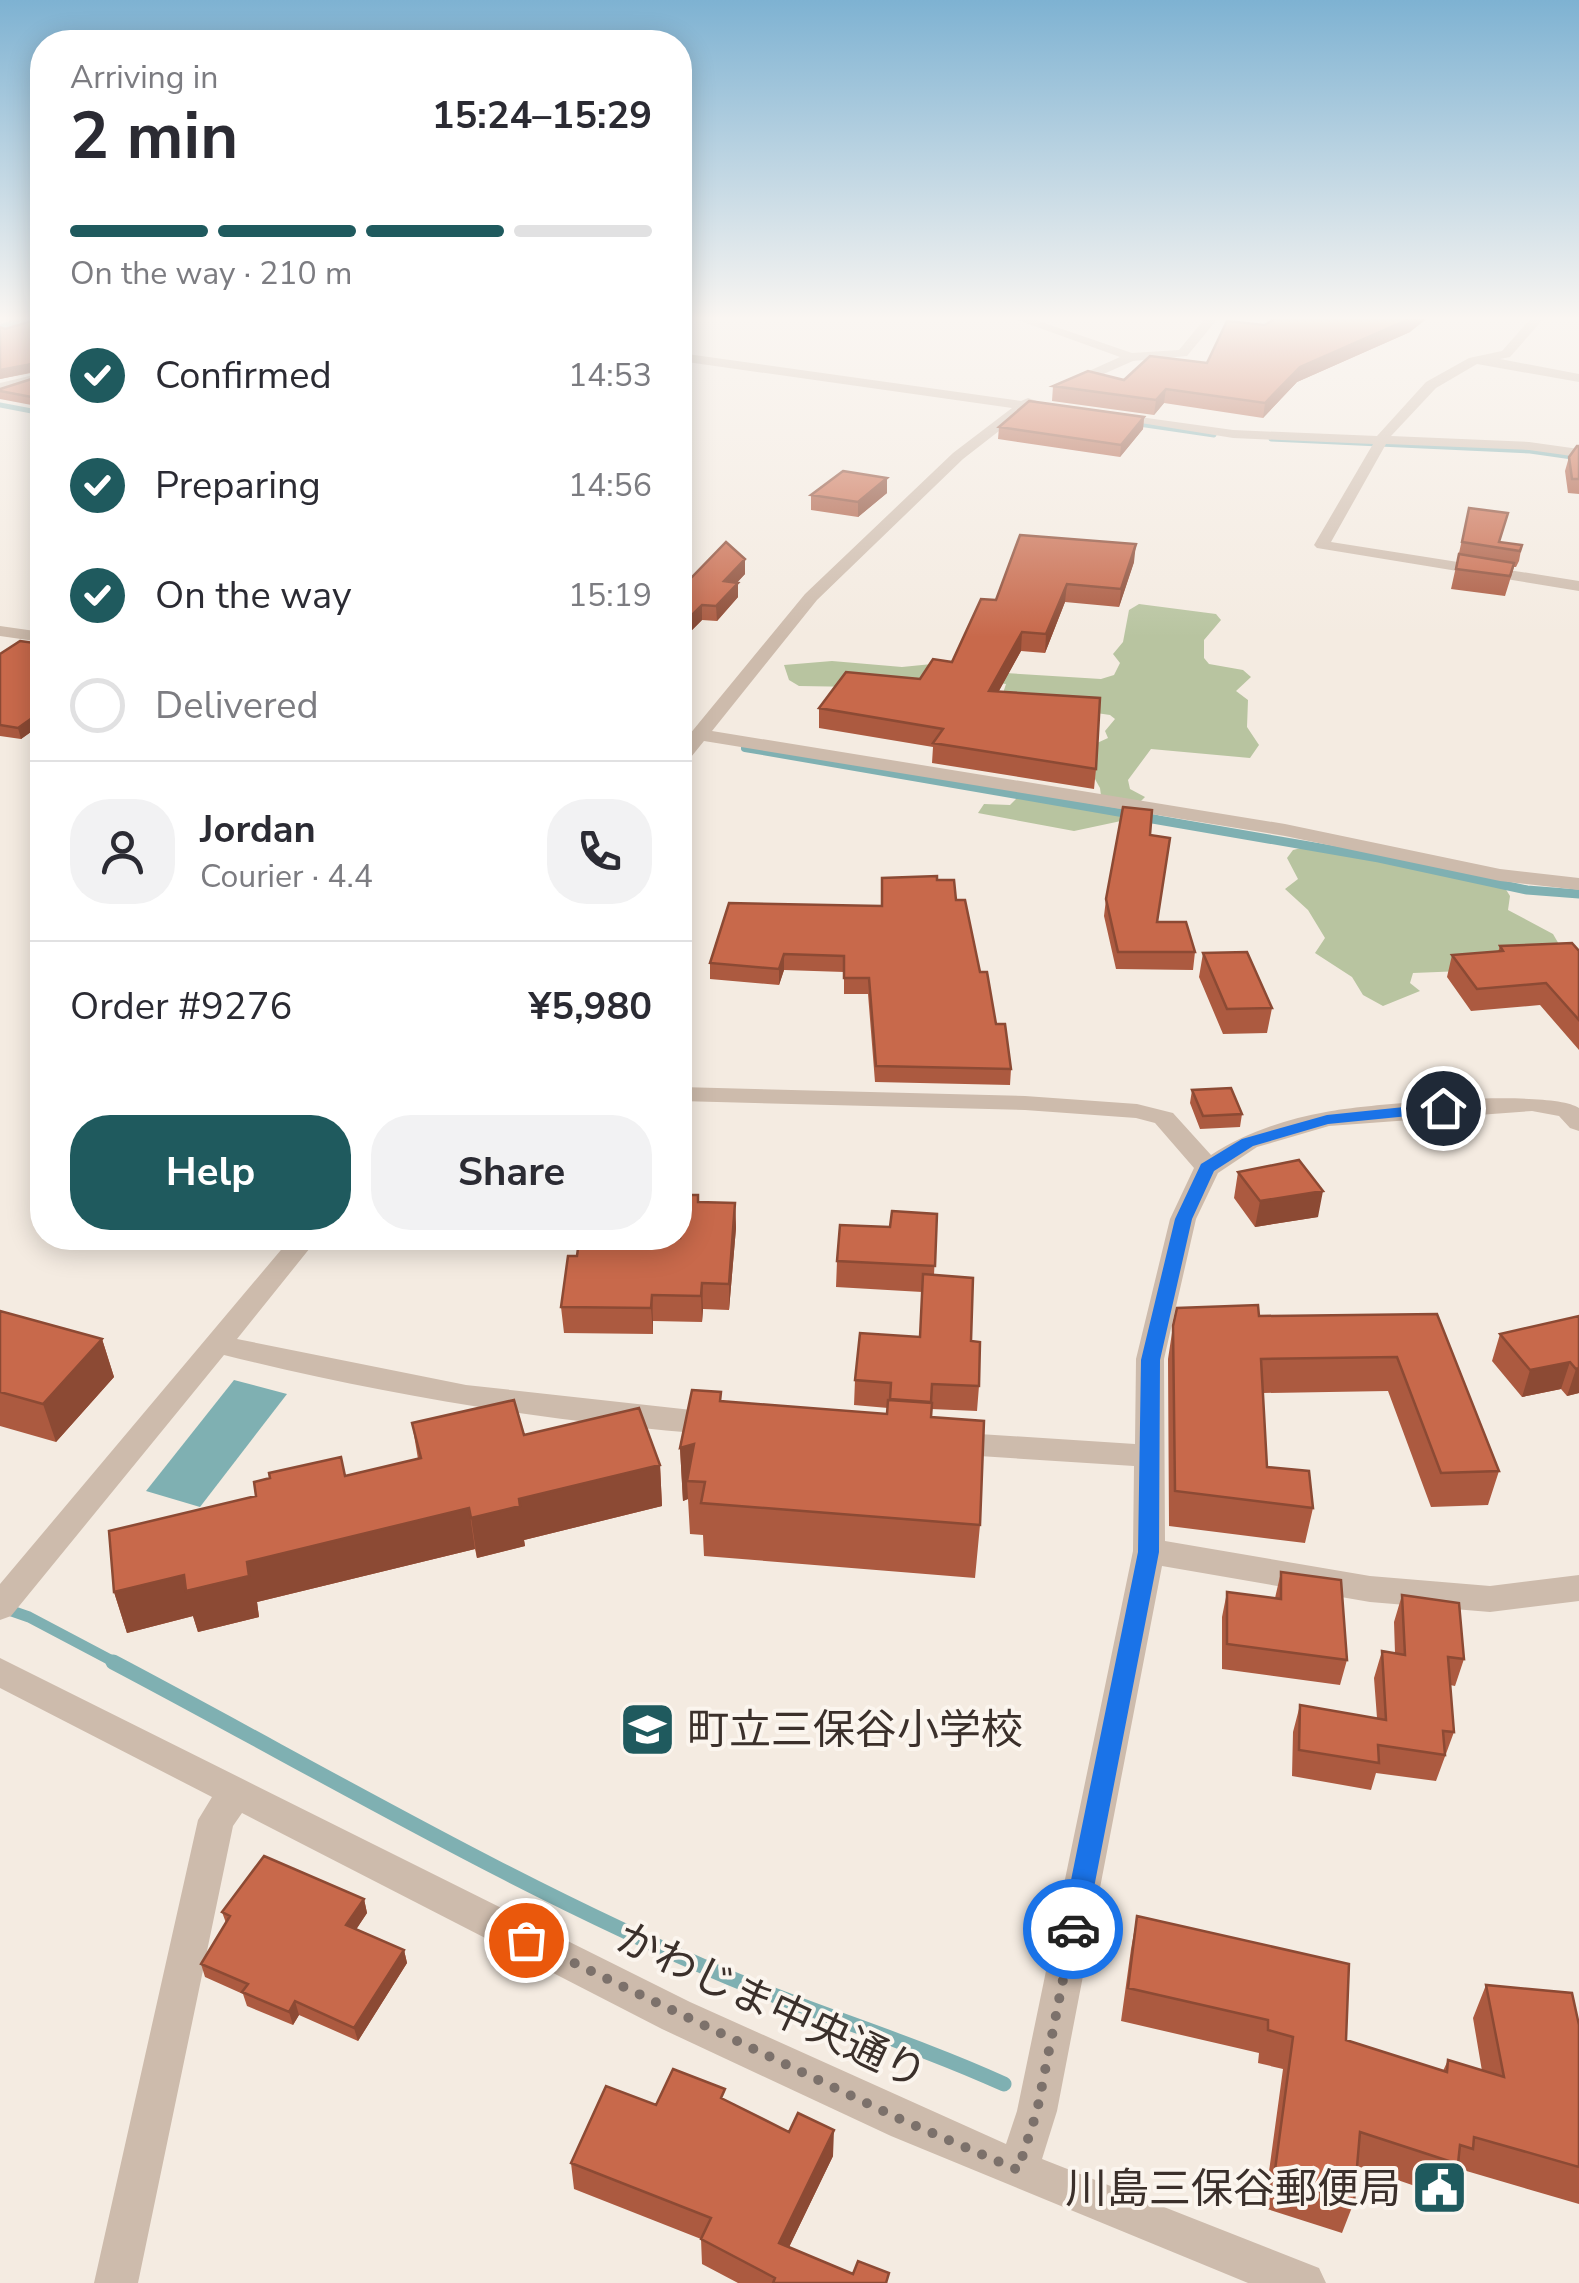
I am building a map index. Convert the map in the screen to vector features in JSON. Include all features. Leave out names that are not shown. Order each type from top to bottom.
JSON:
[{"type":"street","points":[[692,740],[810,598],[958,456],[1000,424]]},
{"type":"street","points":[[1155,424],[1232,434],[1530,446],[1579,453]]},
{"type":"street","points":[[1397,424],[1383,440],[1322,545],[1579,586]]},
{"type":"street","points":[[0,630],[30,636]]},
{"type":"street","points":[[692,744],[1285,830],[1500,875],[1579,884]]},
{"type":"street","points":[[692,1094],[1025,1104],[1137,1112],[1164,1118],[1190,1143],[1207,1168]]},
{"type":"street","points":[[1018,2170],[1037,2111],[1149,1552],[1150,1360],[1168,1268],[1183,1219],[1207,1168],[1248,1142],[1327,1120],[1532,1104],[1566,1110],[1579,1122]]},
{"type":"street","points":[[0,1606],[295,1250]]},
{"type":"street","points":[[217,1344],[328,1373],[450,1394],[631,1418],[753,1426]]},
{"type":"street","points":[[925,1442],[1148,1456]]},
{"type":"street","points":[[1149,1552],[1370,1589],[1490,1599],[1579,1588]]},
{"type":"street","name":"かわじま中央通り","points":[[0,1672],[558,1957],[902,2120],[1304,2283]]},
{"type":"street","points":[[116,2283],[216,1820],[238,1791]]},
{"type":"green space","points":[[1139,604],[1216,614],[1221,620],[1204,640],[1204,658],[1209,664],[1243,670],[1251,677],[1236,691],[1248,700],[1247,727],[1259,745],[1250,758],[1151,749],[1128,780],[1130,789],[1145,797],[1121,821],[1074,831],[978,813],[984,804],[1010,805],[1023,792],[1102,803],[1100,788],[1091,772],[1097,743],[1108,738],[1105,731],[1115,719],[1110,715],[1001,699],[1006,684],[928,676],[921,688],[799,686],[789,680],[784,665],[832,661],[902,667],[962,661],[988,672],[1101,679],[1114,675],[1120,663],[1113,654],[1123,642],[1129,610]]},
{"type":"green space","points":[[1317,844],[1366,852],[1434,874],[1453,871],[1500,880],[1510,896],[1508,910],[1553,934],[1560,946],[1463,971],[1413,973],[1410,983],[1420,991],[1383,1006],[1363,995],[1352,977],[1315,953],[1325,938],[1308,910],[1285,889],[1298,879],[1287,858],[1293,850]]},
{"type":"water","points":[[234,1380],[287,1394],[200,1507],[146,1491]]},
{"type":"building","points":[[1003,424],[1139,424],[1121,445],[999,427]]},
{"type":"building","points":[[1577,446],[1579,479],[1572,479],[1569,457]]},
{"type":"building","points":[[843,471],[887,478],[858,502],[811,495]]},
{"type":"building","points":[[1469,508],[1508,513],[1499,542],[1522,545],[1520,551],[1462,542]]},
{"type":"building","points":[[1020,535],[1136,544],[1121,589],[1067,584],[1046,634],[1022,632],[989,691],[1100,698],[1096,769],[933,743],[943,729],[819,708],[846,672],[920,679],[933,659],[952,662],[981,599],[996,600]]},
{"type":"building","points":[[726,542],[745,559],[724,581],[738,583],[716,606],[702,605],[692,615],[692,577]]},
{"type":"building","points":[[1459,554],[1514,563],[1510,576],[1456,569]]},
{"type":"building","points":[[20,641],[30,642],[30,720],[18,728],[0,725],[0,654]]},
{"type":"building","points":[[1123,807],[1152,810],[1150,835],[1170,838],[1157,922],[1186,922],[1195,952],[1118,952],[1106,899]]},
{"type":"building","points":[[937,876],[937,880],[954,880],[956,900],[965,900],[980,972],[987,972],[996,1024],[1005,1024],[1011,1069],[876,1066],[869,978],[844,978],[844,956],[784,954],[779,969],[710,963],[729,903],[882,906],[882,878]]},
{"type":"building","points":[[1572,943],[1579,951],[1579,1020],[1546,983],[1477,989],[1452,955],[1503,951],[1500,946]]},
{"type":"building","points":[[1247,952],[1272,1008],[1227,1009],[1203,953]]},
{"type":"building","points":[[1231,1088],[1242,1114],[1203,1116],[1192,1090]]},
{"type":"building","points":[[1299,1160],[1323,1191],[1260,1201],[1238,1172]]},
{"type":"building","points":[[692,1195],[698,1195],[698,1202],[735,1203],[729,1284],[702,1283],[701,1296],[652,1295],[651,1308],[561,1307],[568,1256],[577,1256],[578,1250],[692,1250]]},
{"type":"building","points":[[892,1211],[937,1214],[935,1266],[837,1261],[840,1225],[890,1227]]},
{"type":"building","points":[[923,1274],[973,1278],[971,1341],[980,1342],[979,1386],[932,1384],[931,1402],[890,1399],[891,1383],[855,1380],[860,1333],[920,1337]]},
{"type":"building","points":[[1258,1305],[1259,1316],[1437,1314],[1499,1471],[1441,1473],[1397,1357],[1261,1359],[1267,1467],[1309,1471],[1313,1508],[1175,1491],[1173,1326],[1177,1308]]},
{"type":"building","points":[[0,1311],[102,1339],[43,1404],[0,1392]]},
{"type":"building","points":[[1579,1316],[1576,1369],[1570,1362],[1530,1370],[1500,1334]]},
{"type":"building","points":[[692,1390],[721,1392],[720,1401],[887,1414],[888,1400],[932,1403],[931,1417],[984,1421],[980,1525],[701,1503],[705,1482],[687,1481],[694,1444],[680,1448]]},
{"type":"building","points":[[514,1400],[524,1435],[639,1408],[660,1465],[519,1499],[520,1506],[471,1518],[469,1508],[247,1562],[249,1576],[186,1591],[184,1575],[114,1592],[109,1531],[256,1496],[254,1482],[270,1478],[269,1473],[341,1457],[345,1476],[421,1458],[412,1423]]},
{"type":"building","points":[[1281,1572],[1341,1580],[1347,1660],[1227,1644],[1227,1592],[1281,1599]]},
{"type":"building","points":[[1402,1595],[1459,1603],[1464,1659],[1448,1657],[1454,1732],[1443,1731],[1445,1755],[1378,1745],[1379,1763],[1299,1750],[1300,1705],[1386,1720],[1382,1651],[1405,1655]]},
{"type":"building","points":[[264,1856],[364,1899],[346,1925],[404,1950],[354,2028],[295,2001],[289,2012],[242,1992],[248,1984],[201,1964],[230,1916],[222,1912]]},
{"type":"building","points":[[1137,1916],[1349,1964],[1346,2040],[1447,2072],[1448,2060],[1504,2077],[1486,1985],[1572,1993],[1579,2025],[1579,2167],[1474,2137],[1473,2149],[1460,2145],[1458,2164],[1360,2132],[1354,2202],[1274,2177],[1293,2037],[1268,2030],[1268,2020],[1128,1988]]},
{"type":"building","points":[[673,2069],[725,2089],[721,2098],[789,2132],[798,2113],[834,2130],[779,2243],[853,2274],[858,2261],[889,2273],[886,2283],[773,2283],[775,2278],[701,2239],[711,2218],[571,2163],[606,2086],[656,2105]]},
{"type":"waterway","points":[[1136,424],[1214,435]]},
{"type":"waterway","points":[[1271,439],[1530,451],[1579,458]]},
{"type":"waterway","points":[[745,748],[1156,819]]},
{"type":"waterway","points":[[1141,817],[1379,858],[1527,890],[1579,894]]},
{"type":"waterway","points":[[0,1607],[29,1617],[118,1664]]},
{"type":"waterway","points":[[113,1662],[417,1826],[649,1942],[762,1991],[1004,2084]]},
{"type":"way so far","points":[[526,1940],[902,2120],[1018,2170],[1037,2111],[1073,1929]]},
{"type":"place","name":"町立三保谷小学校","points":[[648,1729]]},
{"type":"place","name":"川島三保谷郵便局","points":[[1440,2188]]},
{"type":"route","points":[[1073,1929],[1149,1552],[1150,1360],[1168,1268],[1183,1219],[1207,1168],[1248,1142],[1327,1120],[1443,1108]]}]
